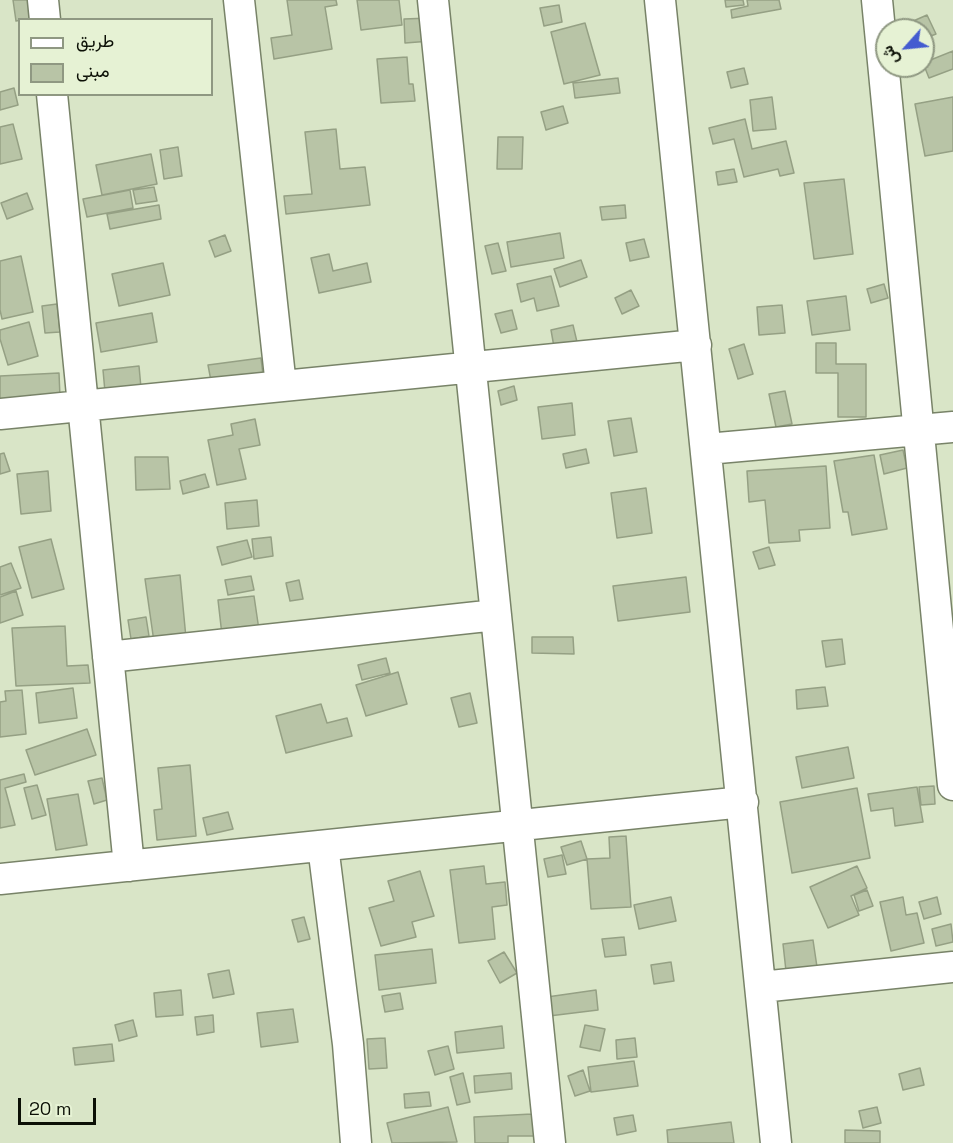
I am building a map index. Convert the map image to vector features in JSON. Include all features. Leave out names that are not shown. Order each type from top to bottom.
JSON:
[{"type":"street","points":[[43,0],[45,18]]},
{"type":"street","points":[[239,0],[281,386]]},
{"type":"street","points":[[433,0],[550,1143]]},
{"type":"street","points":[[660,0],[776,1143]]},
{"type":"street","points":[[877,0],[953,785]]},
{"type":"street","points":[[52,96],[129,866]]},
{"type":"street","points":[[0,414],[696,345]]},
{"type":"street","points":[[707,449],[953,427]]},
{"type":"street","points":[[108,657],[496,615]]},
{"type":"street","points":[[0,879],[743,802]]},
{"type":"street","points":[[323,846],[348,1044],[356,1143]]},
{"type":"street","points":[[761,987],[953,967]]},
{"type":"building","points":[[13,0],[29,0],[32,18],[18,18],[16,21]]},
{"type":"building","points":[[287,0],[336,0],[337,5],[325,7],[332,49],[274,59],[271,38],[292,35]]},
{"type":"building","points":[[357,0],[399,0],[402,25],[361,30]]},
{"type":"building","points":[[725,0],[743,0],[744,5],[726,7]]},
{"type":"building","points":[[747,0],[779,0],[781,9],[732,18],[731,10],[748,6]]},
{"type":"building","points":[[559,5],[562,22],[544,26],[540,8]]},
{"type":"building","points":[[430,18],[431,41],[405,43],[404,19]]},
{"type":"building","points":[[585,23],[600,75],[564,84],[551,32]]},
{"type":"building","points":[[953,51],[953,69],[935,76],[935,58]]},
{"type":"building","points":[[407,57],[409,84],[413,84],[415,101],[381,103],[377,59]]},
{"type":"building","points":[[744,68],[748,84],[731,88],[727,72]]},
{"type":"building","points":[[618,78],[620,93],[575,98],[573,83]]},
{"type":"building","points":[[14,88],[18,105],[0,110],[0,92]]},
{"type":"building","points":[[772,97],[776,129],[753,131],[750,100]]},
{"type":"building","points":[[953,97],[953,151],[925,156],[915,104]]},
{"type":"building","points":[[563,106],[568,123],[546,130],[541,112]]},
{"type":"building","points":[[745,119],[752,149],[786,141],[794,173],[780,176],[778,169],[744,177],[734,139],[713,144],[709,128]]},
{"type":"building","points":[[13,124],[22,159],[0,164],[0,127]]},
{"type":"building","points":[[336,129],[340,169],[365,167],[370,205],[286,214],[284,196],[312,194],[305,132]]},
{"type":"building","points":[[498,137],[523,137],[522,169],[497,169]]},
{"type":"building","points":[[178,147],[182,176],[164,179],[160,150]]},
{"type":"building","points":[[151,154],[157,184],[102,195],[96,165]]},
{"type":"building","points":[[734,169],[737,182],[718,185],[716,172]]},
{"type":"building","points":[[844,179],[853,254],[814,259],[804,183]]},
{"type":"building","points":[[154,187],[157,201],[136,204],[133,190]]},
{"type":"building","points":[[130,190],[133,208],[87,217],[83,199]]},
{"type":"building","points":[[27,193],[33,209],[7,219],[1,203]]},
{"type":"building","points":[[159,205],[161,219],[110,229],[107,214]]},
{"type":"building","points":[[625,205],[626,218],[602,220],[600,207]]},
{"type":"building","points":[[560,233],[564,258],[511,267],[507,242]]},
{"type":"building","points":[[225,235],[231,251],[215,257],[209,241]]},
{"type":"building","points":[[644,239],[649,257],[630,261],[626,243]]},
{"type":"building","points":[[498,243],[506,271],[492,274],[485,246]]},
{"type":"building","points":[[329,254],[333,271],[367,263],[371,282],[319,293],[311,258]]},
{"type":"building","points":[[21,256],[33,312],[2,319],[0,261]]},
{"type":"building","points":[[581,260],[587,277],[560,287],[554,269]]},
{"type":"building","points":[[163,263],[170,295],[119,306],[112,274]]},
{"type":"building","points":[[551,276],[559,306],[537,311],[534,298],[521,302],[517,284]]},
{"type":"building","points":[[884,284],[888,298],[871,303],[867,289]]},
{"type":"building","points":[[631,290],[639,306],[622,314],[615,298]]},
{"type":"building","points":[[846,296],[850,330],[812,335],[807,301]]},
{"type":"building","points":[[57,304],[60,332],[45,333],[42,306]]},
{"type":"building","points":[[782,305],[785,333],[759,335],[757,307]]},
{"type":"building","points":[[512,310],[517,329],[501,333],[495,314]]},
{"type":"building","points":[[152,313],[157,342],[101,352],[96,323]]},
{"type":"building","points":[[29,322],[38,356],[8,365],[0,339],[0,330]]},
{"type":"building","points":[[573,325],[577,342],[554,347],[551,330]]},
{"type":"building","points":[[816,343],[836,343],[836,364],[866,364],[866,417],[838,417],[838,373],[816,373]]},
{"type":"building","points":[[744,344],[753,374],[738,379],[729,349]]},
{"type":"building","points":[[261,358],[263,375],[211,381],[208,365]]},
{"type":"building","points":[[139,366],[141,388],[105,392],[103,370]]},
{"type":"building","points":[[59,373],[60,397],[0,399],[0,376]]},
{"type":"building","points":[[514,386],[517,400],[501,405],[498,391]]},
{"type":"building","points":[[785,391],[792,424],[776,427],[769,394]]},
{"type":"building","points":[[572,403],[575,435],[542,439],[538,407]]},
{"type":"building","points":[[631,418],[637,452],[614,456],[608,421]]},
{"type":"building","points":[[255,419],[260,445],[239,449],[246,479],[217,485],[208,440],[233,435],[231,424]]},
{"type":"building","points":[[586,449],[589,463],[566,468],[563,454]]},
{"type":"building","points":[[903,450],[907,468],[884,474],[880,455]]},
{"type":"building","points":[[4,453],[10,471],[0,474],[0,454]]},
{"type":"building","points":[[874,455],[887,529],[852,535],[848,512],[843,512],[834,461]]},
{"type":"building","points":[[135,457],[168,457],[170,489],[136,490]]},
{"type":"building","points":[[826,466],[830,528],[799,530],[800,541],[769,543],[765,500],[749,502],[747,471]]},
{"type":"building","points":[[48,471],[51,511],[21,514],[17,474]]},
{"type":"building","points":[[205,474],[209,487],[183,494],[180,481]]},
{"type":"building","points":[[646,488],[652,533],[617,538],[611,493]]},
{"type":"building","points":[[257,500],[259,526],[227,529],[225,503]]},
{"type":"building","points":[[271,537],[273,556],[254,559],[252,539]]},
{"type":"building","points":[[51,539],[64,589],[32,598],[19,547]]},
{"type":"building","points":[[247,540],[252,557],[222,565],[217,547]]},
{"type":"building","points":[[769,547],[775,565],[759,569],[753,552]]},
{"type":"building","points":[[11,563],[21,588],[0,595],[0,567]]},
{"type":"building","points":[[180,575],[186,638],[154,642],[145,579]]},
{"type":"building","points":[[251,576],[254,590],[228,595],[225,580]]},
{"type":"building","points":[[686,577],[690,612],[618,621],[613,586]]},
{"type":"building","points":[[299,580],[303,599],[290,601],[286,583]]},
{"type":"building","points":[[16,591],[23,615],[0,623],[0,597]]},
{"type":"building","points":[[254,596],[259,630],[222,635],[218,600]]},
{"type":"building","points":[[146,617],[149,636],[131,639],[128,620]]},
{"type":"building","points":[[65,626],[67,666],[88,665],[90,683],[16,686],[12,628]]},
{"type":"building","points":[[532,637],[573,637],[574,654],[532,653]]},
{"type":"building","points":[[842,639],[845,664],[826,667],[822,641]]},
{"type":"building","points":[[386,658],[390,673],[362,680],[358,665]]},
{"type":"building","points":[[398,672],[407,704],[366,716],[356,685]]},
{"type":"building","points":[[825,687],[828,706],[797,709],[796,690]]},
{"type":"building","points":[[73,688],[77,718],[39,723],[36,693]]},
{"type":"building","points":[[22,690],[26,734],[0,737],[0,702],[6,701],[5,691]]},
{"type":"building","points":[[470,693],[477,723],[459,727],[451,698]]},
{"type":"building","points":[[321,704],[327,723],[347,718],[352,736],[286,753],[276,716]]},
{"type":"building","points":[[87,729],[96,755],[35,775],[26,750]]},
{"type":"building","points":[[848,747],[854,778],[802,788],[796,757]]},
{"type":"building","points":[[190,765],[196,836],[157,840],[154,810],[162,809],[158,768]]},
{"type":"building","points":[[24,774],[26,782],[5,788],[15,825],[0,828],[0,780]]},
{"type":"building","points":[[102,778],[107,800],[94,804],[88,781]]},
{"type":"building","points":[[37,785],[46,815],[32,819],[24,788]]},
{"type":"building","points":[[934,786],[935,804],[921,805],[919,787]]},
{"type":"building","points":[[917,787],[923,822],[895,826],[893,808],[871,811],[868,794]]},
{"type":"building","points":[[857,788],[870,858],[792,873],[780,802]]},
{"type":"building","points":[[78,794],[87,845],[56,850],[47,799]]},
{"type":"building","points":[[228,812],[233,829],[207,835],[203,818]]},
{"type":"building","points":[[626,836],[631,907],[591,909],[587,859],[610,858],[609,837]]},
{"type":"building","points":[[581,841],[587,859],[567,865],[561,847]]},
{"type":"building","points":[[562,855],[566,874],[548,877],[544,859]]},
{"type":"building","points":[[484,866],[486,884],[505,882],[507,905],[492,907],[495,939],[459,943],[450,870]]},
{"type":"building","points":[[857,866],[867,888],[851,896],[859,915],[828,928],[810,887]]},
{"type":"building","points":[[420,871],[434,916],[412,922],[416,937],[381,946],[369,908],[394,901],[388,881]]},
{"type":"building","points":[[867,890],[873,906],[859,911],[854,895]]},
{"type":"building","points":[[671,897],[676,921],[639,929],[634,905]]},
{"type":"building","points":[[903,897],[906,915],[917,913],[924,943],[891,951],[880,902]]},
{"type":"building","points":[[937,897],[941,914],[924,919],[919,902]]},
{"type":"building","points":[[304,917],[310,939],[298,942],[292,920]]},
{"type":"building","points":[[951,924],[953,942],[936,946],[932,929]]},
{"type":"building","points":[[624,937],[626,955],[605,957],[602,939]]},
{"type":"building","points":[[813,940],[817,967],[786,971],[783,944]]},
{"type":"building","points":[[432,949],[436,983],[379,990],[375,955]]},
{"type":"building","points":[[504,952],[517,973],[500,983],[488,961]]},
{"type":"building","points":[[671,962],[674,981],[654,984],[651,965]]},
{"type":"building","points":[[229,970],[234,994],[213,998],[208,974]]},
{"type":"building","points":[[181,990],[183,1015],[156,1017],[154,993]]},
{"type":"building","points":[[596,990],[598,1010],[549,1016],[547,997]]},
{"type":"building","points":[[400,993],[403,1009],[385,1012],[382,996]]},
{"type":"building","points":[[293,1009],[298,1042],[261,1047],[257,1013]]},
{"type":"building","points":[[213,1015],[214,1032],[197,1035],[195,1017]]},
{"type":"building","points":[[133,1020],[137,1036],[119,1041],[115,1025]]},
{"type":"building","points":[[585,1025],[605,1029],[600,1051],[580,1047]]},
{"type":"building","points":[[502,1026],[504,1048],[457,1053],[455,1032]]},
{"type":"building","points":[[385,1038],[387,1068],[369,1069],[367,1039]]},
{"type":"building","points":[[635,1038],[637,1057],[617,1059],[616,1040]]},
{"type":"building","points":[[112,1044],[114,1061],[75,1065],[73,1048]]},
{"type":"building","points":[[448,1046],[454,1069],[435,1075],[428,1051]]},
{"type":"building","points":[[634,1061],[638,1086],[591,1092],[588,1067]]},
{"type":"building","points":[[920,1068],[924,1085],[903,1090],[899,1074]]},
{"type":"building","points":[[583,1070],[590,1091],[575,1096],[568,1076]]},
{"type":"building","points":[[463,1073],[470,1102],[457,1105],[450,1077]]},
{"type":"building","points":[[511,1073],[512,1089],[475,1093],[474,1076]]},
{"type":"building","points":[[429,1092],[431,1106],[405,1108],[404,1094]]},
{"type":"building","points":[[448,1107],[457,1142],[392,1143],[387,1123]]},
{"type":"building","points":[[877,1107],[881,1123],[863,1128],[859,1111]]},
{"type":"building","points":[[532,1114],[534,1136],[508,1136],[508,1143],[475,1143],[474,1117]]},
{"type":"building","points":[[633,1115],[636,1131],[617,1135],[614,1118]]},
{"type":"building","points":[[731,1122],[734,1143],[668,1143],[667,1130]]},
{"type":"building","points":[[845,1130],[880,1131],[880,1143],[845,1143]]}]
